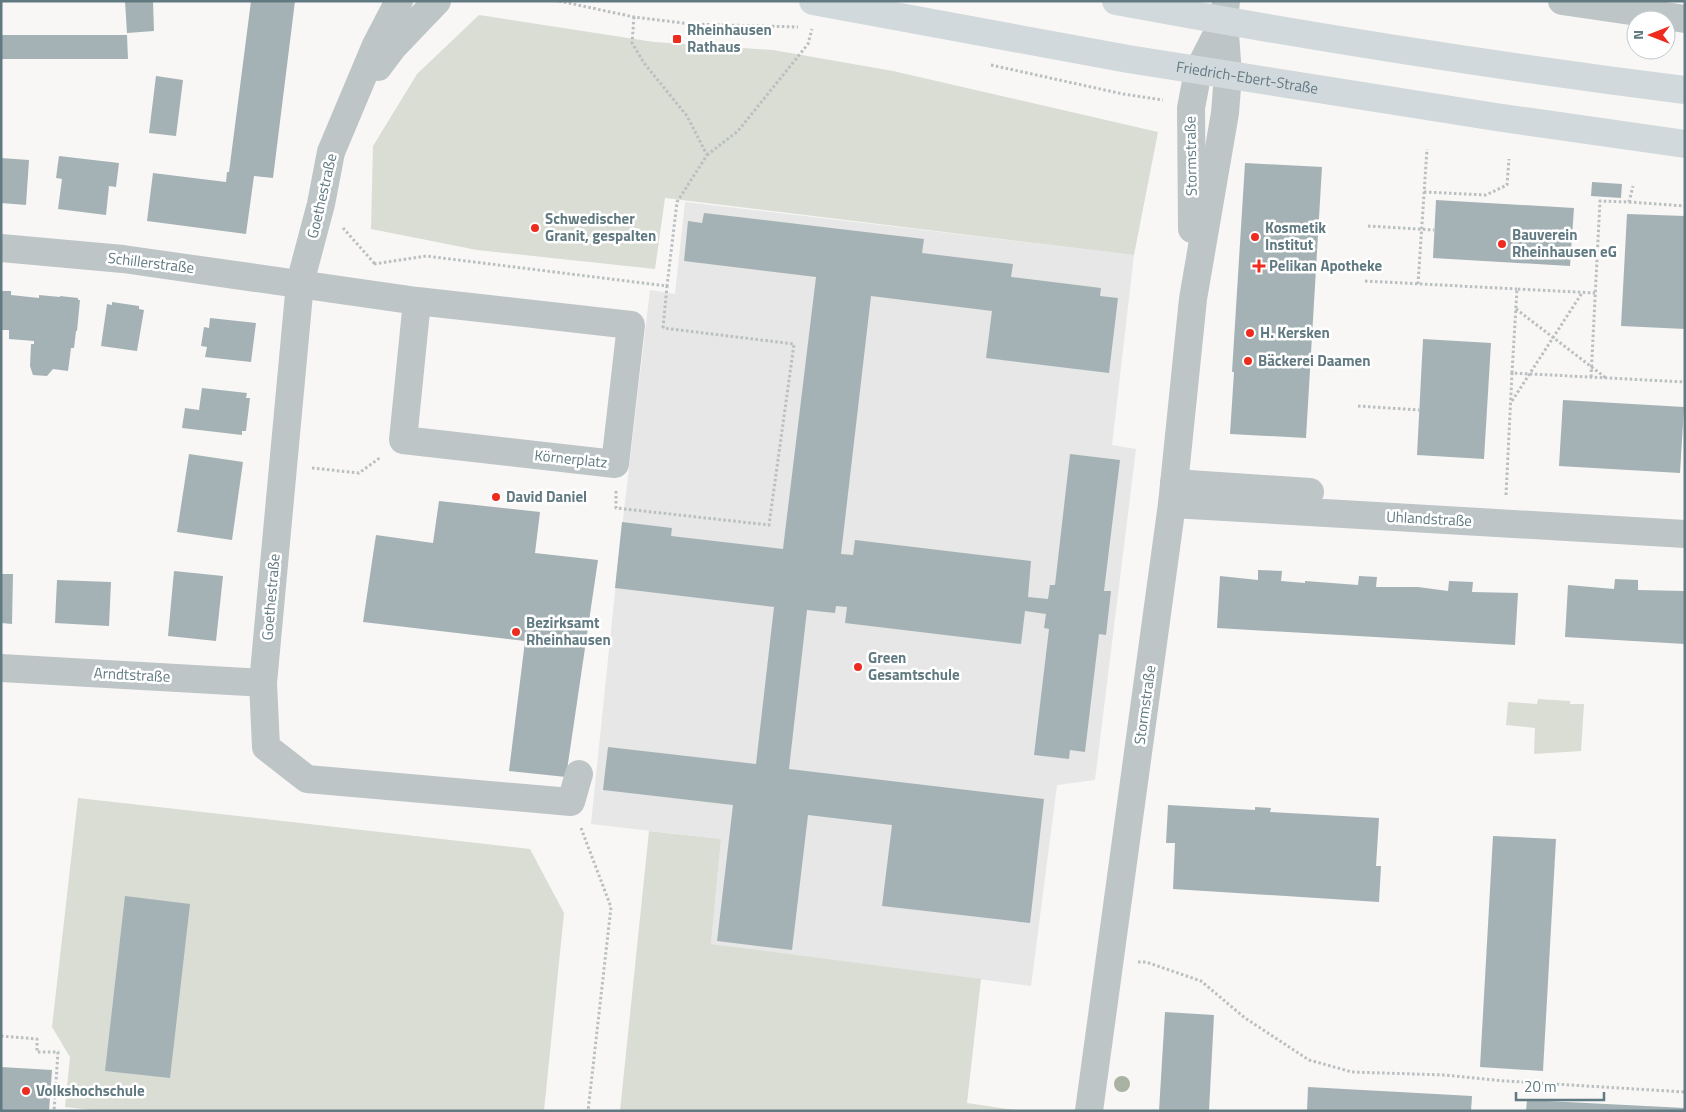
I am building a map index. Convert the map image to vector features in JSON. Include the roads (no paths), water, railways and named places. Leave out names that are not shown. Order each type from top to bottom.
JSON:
[{"type":"main road","points":[[1116,1],[1225,11],[1533,71],[1685,90]]},
{"type":"main road","name":"Friedrich-Ebert-Straße","points":[[812,14],[1071,49],[1198,71],[1685,144]]},
{"type":"street","name":"Goethestraße","points":[[399,1],[376,45],[331,152],[321,204],[300,284],[263,683],[266,747],[307,780],[571,802],[579,774]]},
{"type":"street","name":"Goethestraße","points":[[348,109],[392,47],[438,1]]},
{"type":"street","points":[[1562,1],[1685,19]]},
{"type":"street","name":"Stormstraße","points":[[1193,299],[1191,108],[1198,71],[1225,11]]},
{"type":"street","name":"Stormstraße","points":[[1089,1111],[1173,494],[1193,299],[1220,144],[1228,75],[1225,11]]},
{"type":"street","name":"Schillerstraße","points":[[1,248],[123,259],[300,284]]},
{"type":"street","name":"Körnerplatz","points":[[300,284],[416,301],[631,325],[615,464],[403,440],[416,301]]},
{"type":"street","points":[[1173,494],[1310,492]]},
{"type":"street","name":"Uhlandstraße","points":[[1173,494],[1504,524],[1685,534]]},
{"type":"street","name":"Arndtstraße","points":[[1,668],[263,683]]},
{"type":"place","name":"Rheinhausen Rathaus","points":[[677,39]]},
{"type":"place","name":"Schwedischer Granit, gespalten","points":[[535,228]]},
{"type":"place","name":"Kosmetik Institut","points":[[1255,237]]},
{"type":"place","name":"Bauverein Rheinhausen eG","points":[[1502,244]]},
{"type":"place","name":"Pelikan Apotheke","points":[[1259,266]]},
{"type":"place","name":"H. Kersken","points":[[1250,333]]},
{"type":"place","name":"Bäckerei Daamen","points":[[1248,361]]},
{"type":"place","name":"David Daniel","points":[[496,497]]},
{"type":"place","name":"Bezirksamt Rheinhausen","points":[[516,632]]},
{"type":"place","name":"Green Gesamtschule","points":[[858,667]]},
{"type":"place","name":"Volkshochschule","points":[[26,1091]]}]
